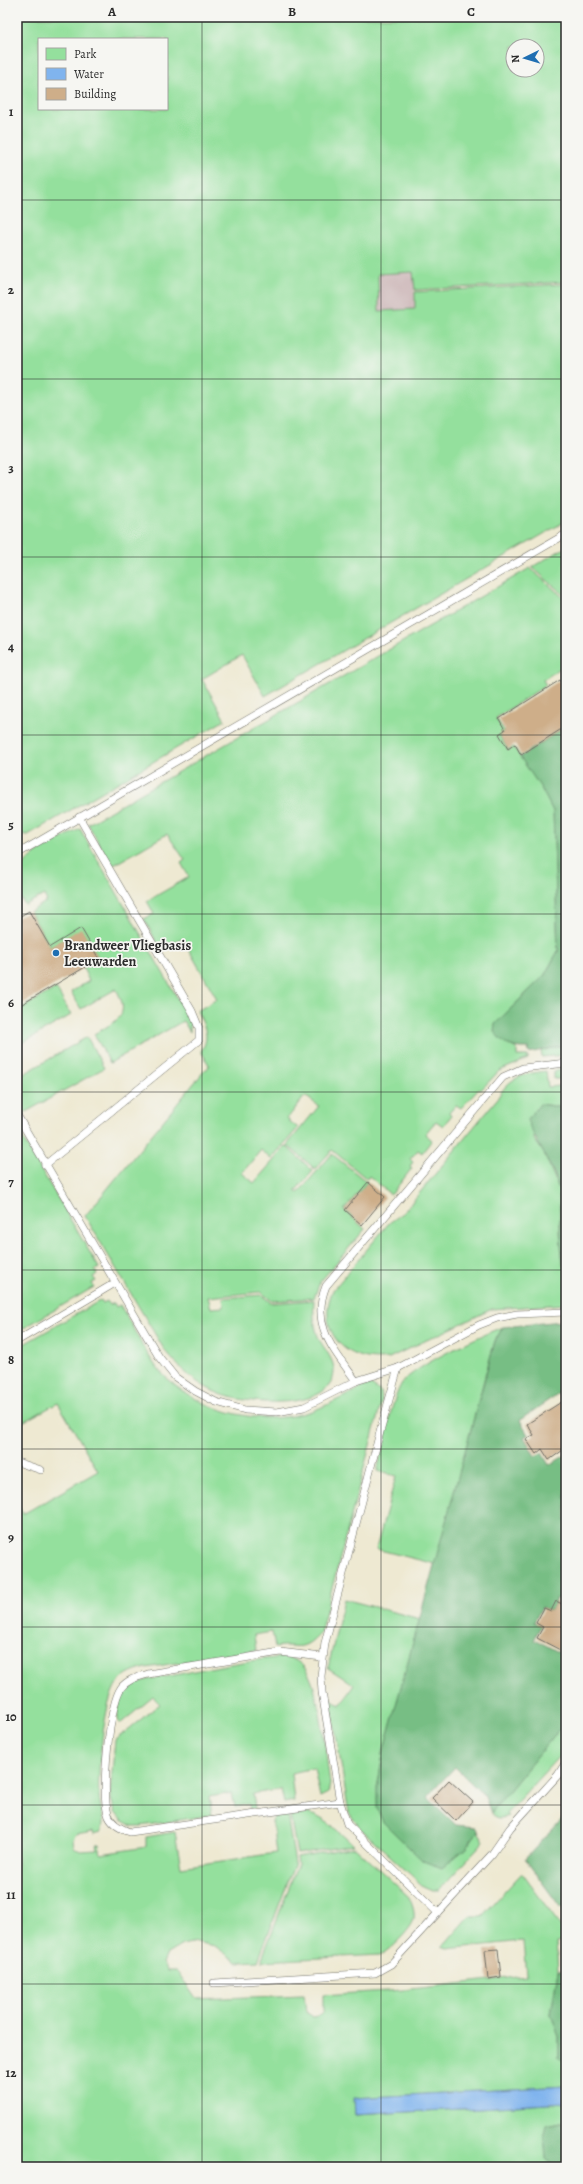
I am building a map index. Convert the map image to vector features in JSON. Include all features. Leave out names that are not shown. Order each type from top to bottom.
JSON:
[{"type":"lane","points":[[17,854],[566,534]]},
{"type":"lane","points":[[45,1164],[199,1040],[199,1028],[192,1010],[78,818]]},
{"type":"lane","points":[[356,1381],[325,1335],[322,1323],[321,1305],[326,1286],[503,1077],[523,1068],[566,1063]]},
{"type":"lane","points":[[17,1115],[159,1357],[175,1377],[195,1391],[216,1402],[245,1410],[263,1412],[291,1410],[304,1407],[356,1381],[398,1368],[479,1325],[497,1318],[517,1314],[566,1312]]},
{"type":"lane","points":[[17,1341],[115,1283]]},
{"type":"lane","points":[[398,1368],[322,1657],[322,1692],[340,1802],[347,1824],[355,1834],[438,1913]]},
{"type":"lane","points":[[17,1462],[41,1470]]},
{"type":"lane","points":[[322,1657],[280,1652],[148,1674],[129,1680],[121,1688],[113,1708],[105,1796],[110,1819],[122,1830],[130,1832],[340,1802]]},
{"type":"lane","points":[[214,1982],[375,1973],[391,1964],[492,1854],[510,1828],[558,1775],[566,1762]]},
{"type":"shaded area","points":[[414,272],[415,309],[379,311],[378,274]]},
{"type":"green space","points":[[17,17],[566,17],[566,282],[415,290],[413,272],[378,274],[379,311],[415,309],[415,292],[566,284],[566,521],[265,696],[242,655],[202,679],[225,720],[28,835],[17,834]]},
{"type":"green space","points":[[566,547],[566,597],[532,567]]},
{"type":"green space","points":[[530,568],[566,600],[566,667],[562,667],[543,680],[546,685],[496,718],[504,731],[499,735],[508,750],[514,747],[541,788],[553,811],[558,951],[544,976],[495,1024],[507,1044],[517,1049],[517,1056],[528,1056],[528,1059],[499,1071],[461,1108],[456,1105],[449,1113],[451,1116],[443,1126],[436,1121],[425,1134],[432,1140],[422,1153],[418,1150],[410,1159],[413,1162],[410,1166],[412,1168],[391,1195],[369,1176],[367,1179],[332,1150],[315,1169],[287,1145],[319,1106],[305,1096],[287,1119],[298,1128],[271,1159],[261,1150],[242,1173],[254,1183],[286,1146],[313,1171],[295,1191],[298,1193],[332,1154],[367,1182],[344,1210],[365,1229],[320,1282],[314,1298],[272,1301],[261,1292],[208,1297],[211,1308],[224,1307],[223,1298],[261,1295],[272,1303],[314,1300],[316,1330],[319,1339],[333,1363],[334,1372],[330,1385],[319,1394],[304,1399],[286,1402],[267,1402],[232,1398],[220,1394],[204,1386],[190,1376],[165,1351],[85,1216],[209,1065],[201,1051],[206,1041],[206,1036],[204,1026],[197,1011],[217,999],[182,938],[161,950],[144,919],[154,914],[147,901],[189,877],[181,863],[185,860],[167,834],[112,866],[88,824]]},
{"type":"green space","points":[[563,728],[566,733],[566,1045],[529,1053],[528,1048],[517,1048],[508,1045],[497,1036],[494,1031],[495,1024],[544,976],[558,951],[553,811],[541,788],[520,757]]},
{"type":"green space","points":[[80,829],[190,1021],[190,1032],[183,1021],[110,1063],[94,1034],[119,1017],[122,1012],[121,998],[116,989],[81,1009],[71,992],[89,981],[83,968],[99,959],[81,929],[50,947],[30,912],[47,901],[44,895],[25,905],[18,896],[17,892],[17,880],[21,870],[28,861],[37,853],[59,839]]},
{"type":"green space","points":[[56,988],[71,1015],[17,1046],[17,1011]]},
{"type":"green space","points":[[87,1037],[104,1068],[24,1113],[17,1100],[17,1078]]},
{"type":"green space","points":[[566,1045],[566,1055],[542,1057],[541,1051]]},
{"type":"green space","points":[[566,1070],[566,1108],[540,1104],[534,1139],[544,1153],[559,1189],[560,1231],[563,1265],[566,1273],[566,1304],[492,1309],[389,1358],[374,1359],[360,1356],[348,1350],[338,1342],[331,1331],[328,1319],[328,1305],[333,1290],[389,1223],[403,1213],[511,1081],[523,1075],[546,1071],[548,1087],[561,1086],[561,1079],[554,1079],[554,1071]]},
{"type":"green space","points":[[540,1104],[559,1107],[566,1132],[564,1150],[566,1165],[566,1273],[563,1263],[560,1200],[557,1182],[527,1120]]},
{"type":"green space","points":[[17,1129],[99,1268],[95,1270],[97,1274],[93,1277],[96,1281],[92,1283],[94,1287],[17,1332]]},
{"type":"green space","points":[[101,1300],[103,1303],[107,1301],[110,1305],[114,1303],[116,1307],[120,1305],[152,1361],[170,1381],[201,1402],[218,1409],[255,1417],[274,1418],[292,1416],[320,1408],[365,1386],[371,1385],[381,1392],[382,1400],[320,1633],[303,1646],[275,1647],[272,1632],[254,1635],[256,1650],[146,1668],[123,1678],[112,1692],[102,1737],[99,1771],[99,1796],[103,1818],[101,1832],[94,1834],[93,1831],[76,1834],[73,1839],[74,1847],[80,1851],[97,1850],[96,1845],[99,1845],[101,1854],[146,1847],[146,1837],[175,1832],[181,1867],[276,1853],[272,1821],[274,1817],[287,1815],[295,1863],[258,1961],[237,1962],[215,1946],[196,1942],[182,1945],[167,1954],[163,1963],[168,1971],[177,1971],[196,1999],[304,1995],[306,2012],[313,2017],[319,2016],[323,2012],[323,1995],[403,1990],[526,1976],[523,1941],[447,1949],[442,1947],[469,1916],[482,1916],[522,1873],[562,1928],[566,1940],[556,1942],[558,1971],[551,2014],[559,2037],[559,2057],[566,2062],[566,2086],[355,2098],[355,2115],[566,2103],[566,2121],[547,2125],[551,2165],[556,2167],[17,2167],[17,1504],[23,1514],[98,1471],[58,1403],[17,1425],[17,1348]]},
{"type":"green space","points":[[562,1321],[566,1325],[566,1388],[520,1420],[528,1435],[524,1437],[535,1456],[542,1453],[549,1465],[566,1455],[566,1602],[557,1598],[551,1611],[542,1607],[534,1622],[541,1626],[534,1639],[566,1656],[566,1721],[491,1813],[485,1797],[455,1767],[427,1797],[456,1825],[475,1827],[478,1831],[465,1849],[442,1868],[423,1861],[383,1822],[377,1808],[377,1789],[384,1749],[495,1341],[503,1327]]},
{"type":"green space","points":[[503,1327],[495,1341],[488,1365],[435,1564],[376,1549],[396,1476],[377,1471],[394,1401],[402,1383],[419,1368],[433,1360],[480,1336]]},
{"type":"green space","points":[[344,1599],[420,1619],[384,1749],[377,1789],[465,1849],[478,1831],[484,1841],[439,1890],[432,1890],[423,1886],[361,1829],[349,1813],[330,1698],[340,1705],[354,1685],[328,1668]]},
{"type":"green space","points":[[288,1657],[302,1665],[311,1679],[315,1692],[322,1724],[330,1784],[328,1793],[320,1797],[314,1768],[291,1773],[294,1801],[284,1803],[281,1789],[253,1794],[255,1808],[250,1809],[249,1804],[235,1807],[232,1793],[209,1797],[212,1815],[141,1826],[132,1826],[121,1820],[115,1812],[110,1795],[115,1740],[160,1704],[153,1697],[120,1724],[118,1714],[120,1702],[131,1687],[139,1682],[214,1667]]},
{"type":"green space","points":[[566,1721],[566,1755],[563,1752],[506,1814],[508,1816],[501,1818],[495,1817],[491,1813]]},
{"type":"green space","points":[[307,1813],[326,1822],[353,1845],[297,1854],[290,1815]]},
{"type":"green space","points":[[566,1815],[566,1904],[561,1908],[525,1859]]},
{"type":"green space","points":[[355,1847],[409,1897],[414,1910],[414,1919],[405,1934],[380,1955],[261,1961],[298,1864],[297,1857]]},
{"type":"green space","points":[[566,1970],[566,2062],[559,2057],[559,2037],[551,2014],[558,1971]]},
{"type":"green space","points":[[566,2121],[566,2167],[556,2167],[546,2159],[544,2136],[547,2125]]},
{"type":"water","points":[[566,2086],[566,2103],[355,2115],[354,2098]]},
{"type":"building","points":[[560,680],[566,689],[566,726],[521,755],[515,744],[508,749],[499,734],[505,730],[499,719]]},
{"type":"building","name":"Brandweer Vliegbasis Leeuwarden","points":[[29,911],[50,947],[81,928],[99,959],[17,1007],[17,918]]},
{"type":"building","points":[[368,1182],[385,1197],[362,1225],[345,1210]]},
{"type":"building","points":[[566,1399],[566,1448],[549,1460],[542,1449],[536,1454],[526,1439],[534,1435],[527,1424]]},
{"type":"building","points":[[556,1601],[566,1606],[566,1653],[537,1638],[543,1627],[536,1623],[544,1608],[551,1611]]},
{"type":"building","points":[[449,1780],[473,1802],[456,1821],[432,1798]]},
{"type":"building","points":[[498,1949],[501,1977],[488,1979],[485,1950]]},
{"type":"place","name":"Brandweer Vliegbasis Leeuwarden","points":[[56,953]]}]
